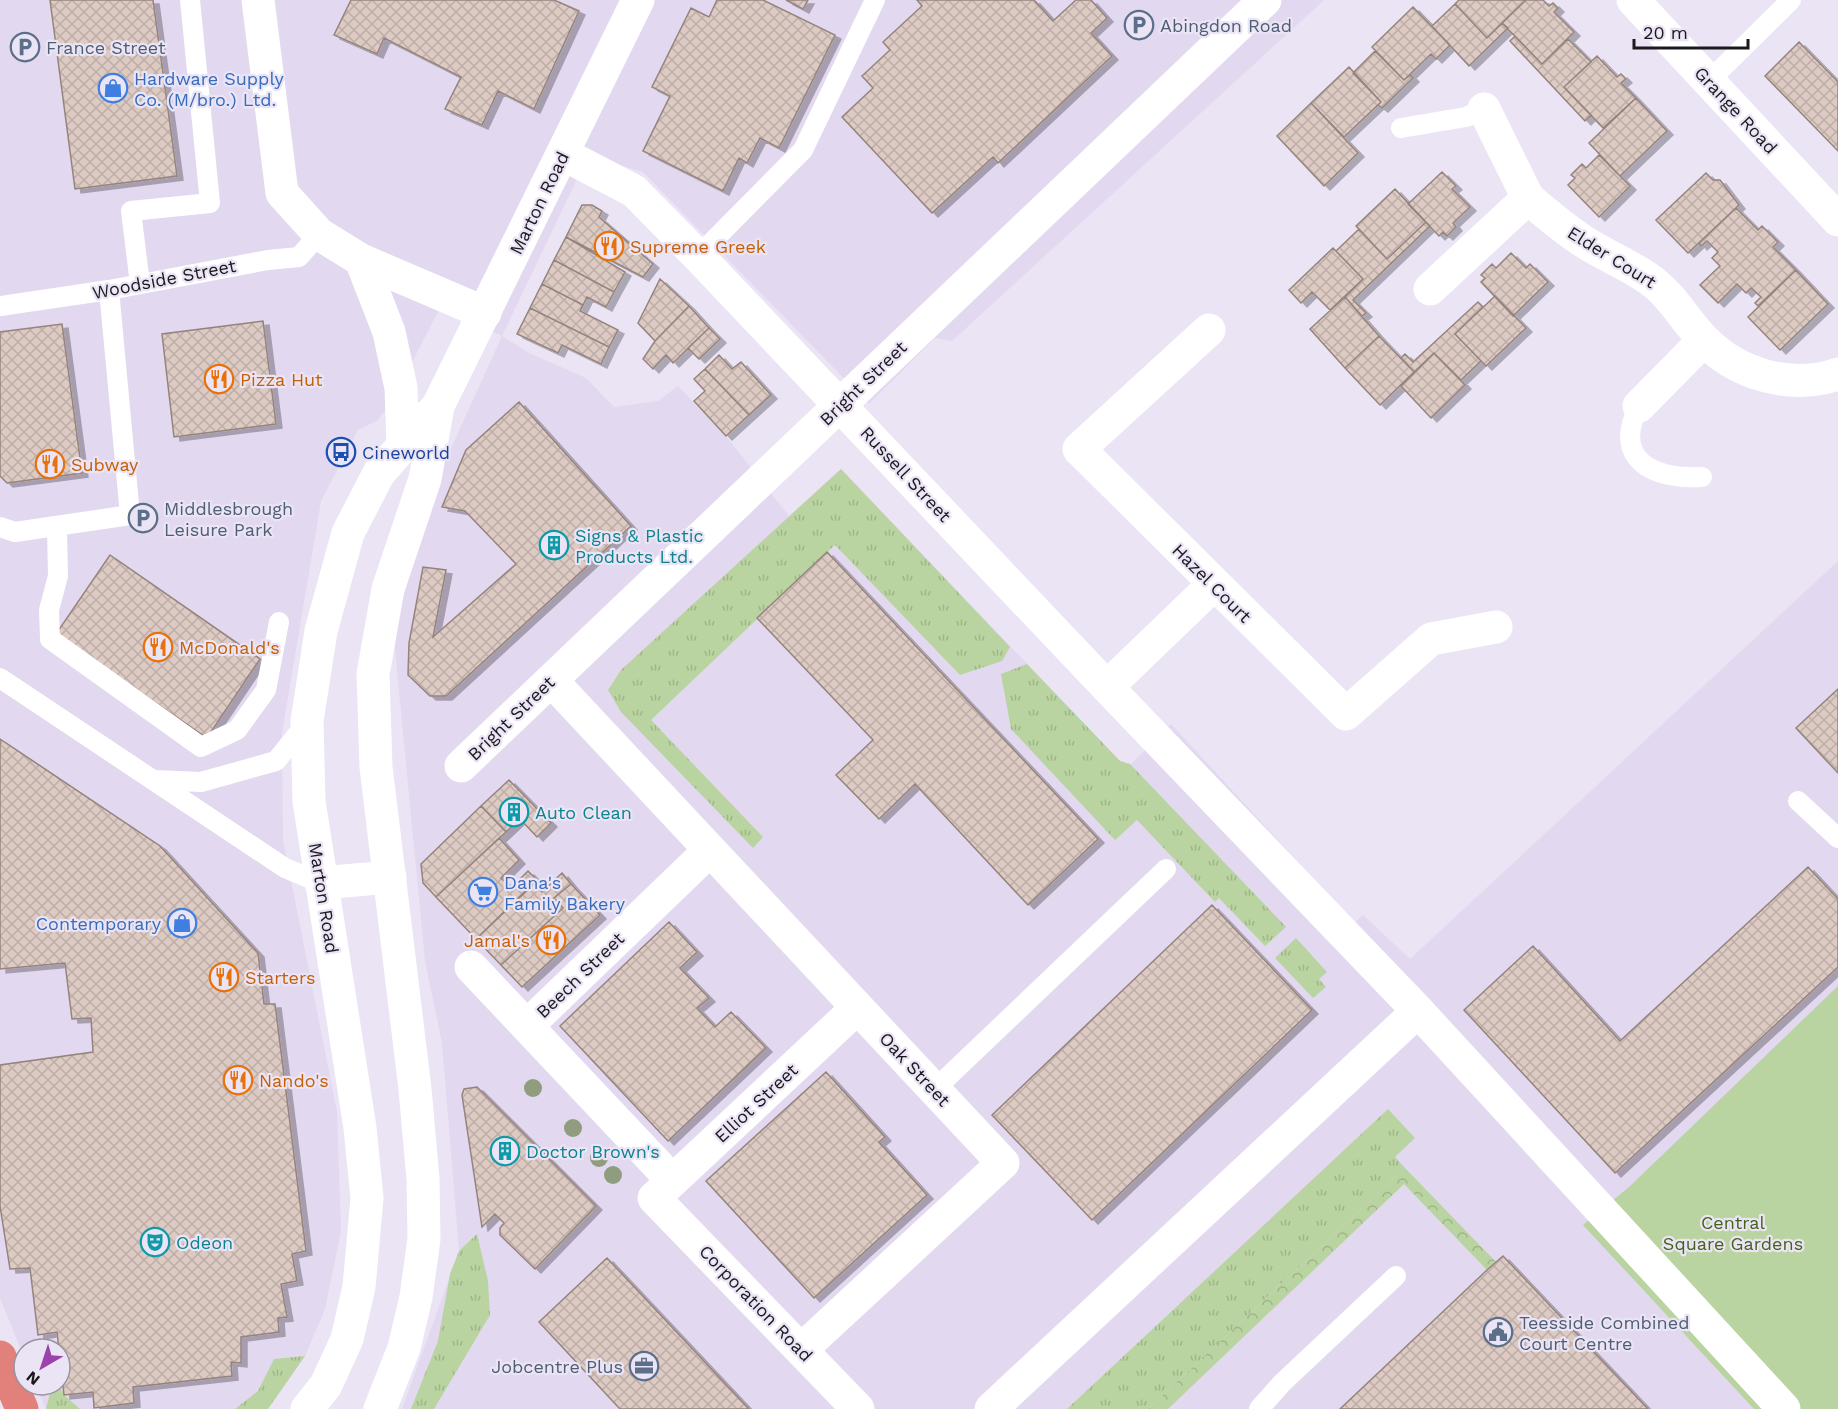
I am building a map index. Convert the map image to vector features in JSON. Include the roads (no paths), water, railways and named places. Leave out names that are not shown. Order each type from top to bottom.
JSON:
[{"type":"highway","points":[[0,1357],[22,1409]]},
{"type":"street","points":[[258,0],[282,193],[319,234],[361,260],[485,313]]},
{"type":"street","name":"Marton Road","points":[[307,1409],[326,1385],[347,1339],[359,1287],[367,1198],[358,1117],[309,801],[307,721],[321,631],[348,533],[379,473],[438,406],[638,0]]},
{"type":"street","name":"Bright Street","points":[[461,766],[1265,0]]},
{"type":"street","name":"Grange Road","points":[[1633,0],[1838,220]]},
{"type":"street","points":[[1430,289],[1528,198],[1484,109]]},
{"type":"street","name":"Russell Street","points":[[563,154],[634,190],[1418,1011],[1784,1409]]},
{"type":"street","name":"Elder Court","points":[[1528,198],[1585,243],[1634,268],[1671,296],[1704,340],[1725,357],[1762,375],[1795,382],[1838,374]]},
{"type":"street","points":[[361,260],[389,332],[401,388],[403,446]]},
{"type":"street","name":"Hazel Court","points":[[1209,330],[1078,449],[1346,714],[1431,639],[1496,627]]},
{"type":"street","points":[[1639,406],[1704,340]]},
{"type":"street","name":"Marton Road","points":[[380,1409],[404,1348],[416,1297],[424,1239],[423,1179],[415,1089],[376,767],[373,674],[388,589],[425,479],[438,406]]},
{"type":"street","points":[[1107,687],[1213,585]]},
{"type":"street","name":"Oak Street","points":[[551,680],[1003,1163],[801,1350]]},
{"type":"street","name":"Beech Street","points":[[528,1025],[710,850]]},
{"type":"street","points":[[321,883],[390,877]]},
{"type":"street","name":"Corporation Road","points":[[471,967],[528,1025],[663,1189],[801,1350],[858,1409]]},
{"type":"street","name":"Elliot Street","points":[[663,1189],[857,1008]]},
{"type":"street","points":[[991,1409],[1418,1011]]},
{"type":"lane","points":[[140,284],[131,211],[210,202],[190,0]]},
{"type":"lane","points":[[698,256],[803,150],[875,0]]},
{"type":"lane","points":[[1709,81],[1791,0]]},
{"type":"lane","points":[[1401,128],[1466,117],[1484,109]]},
{"type":"lane","name":"Woodside Street","points":[[0,306],[109,290],[267,260],[299,257],[319,234]]},
{"type":"lane","points":[[0,527],[15,532],[57,528],[130,515],[109,290]]},
{"type":"lane","points":[[1639,406],[1629,430],[1632,451],[1638,459],[1655,471],[1669,476],[1702,477]]},
{"type":"lane","points":[[57,528],[58,576],[49,610],[50,639],[201,747],[237,730],[266,690],[279,622]]},
{"type":"lane","points":[[0,678],[285,868],[321,883]]},
{"type":"lane","points":[[154,780],[201,782],[276,761],[293,743],[307,721]]},
{"type":"lane","points":[[1798,801],[1838,838]]},
{"type":"lane","points":[[934,1090],[1166,869]]},
{"type":"lane","points":[[1259,1409],[1282,1383],[1396,1276]]},
{"type":"place","name":"Abingdon Road","points":[[1139,25]]},
{"type":"place","name":"France Street","points":[[25,47]]},
{"type":"place","name":"Hardware Supply Co. (M/bro.) Ltd.","points":[[113,88]]},
{"type":"place","name":"Supreme Greek","points":[[609,246]]},
{"type":"place","name":"Pizza Hut","points":[[219,379]]},
{"type":"place","name":"Cineworld","points":[[341,452]]},
{"type":"place","name":"Subway","points":[[50,464]]},
{"type":"place","name":"Middlesbrough Leisure Park","points":[[143,518]]},
{"type":"place","name":"Signs & Plastic Products Ltd.","points":[[554,545]]},
{"type":"place","name":"McDonald's","points":[[158,647]]},
{"type":"place","name":"Auto Clean","points":[[514,812]]},
{"type":"place","name":"Dana's Family Bakery","points":[[483,892]]},
{"type":"place","name":"Contemporary","points":[[182,923]]},
{"type":"place","name":"Jamal's","points":[[551,940]]},
{"type":"place","name":"Starters","points":[[224,977]]},
{"type":"place","name":"Nando's","points":[[238,1080]]},
{"type":"place","name":"Doctor Brown's","points":[[505,1151]]},
{"type":"place","name":"Odeon","points":[[155,1242]]},
{"type":"place","name":"Teesside Combined Court Centre","points":[[1498,1332]]},
{"type":"place","name":"Jobcentre Plus","points":[[644,1366]]},
{"type":"park label","name":"Central Square Gardens","points":[[1733,1232]]}]
